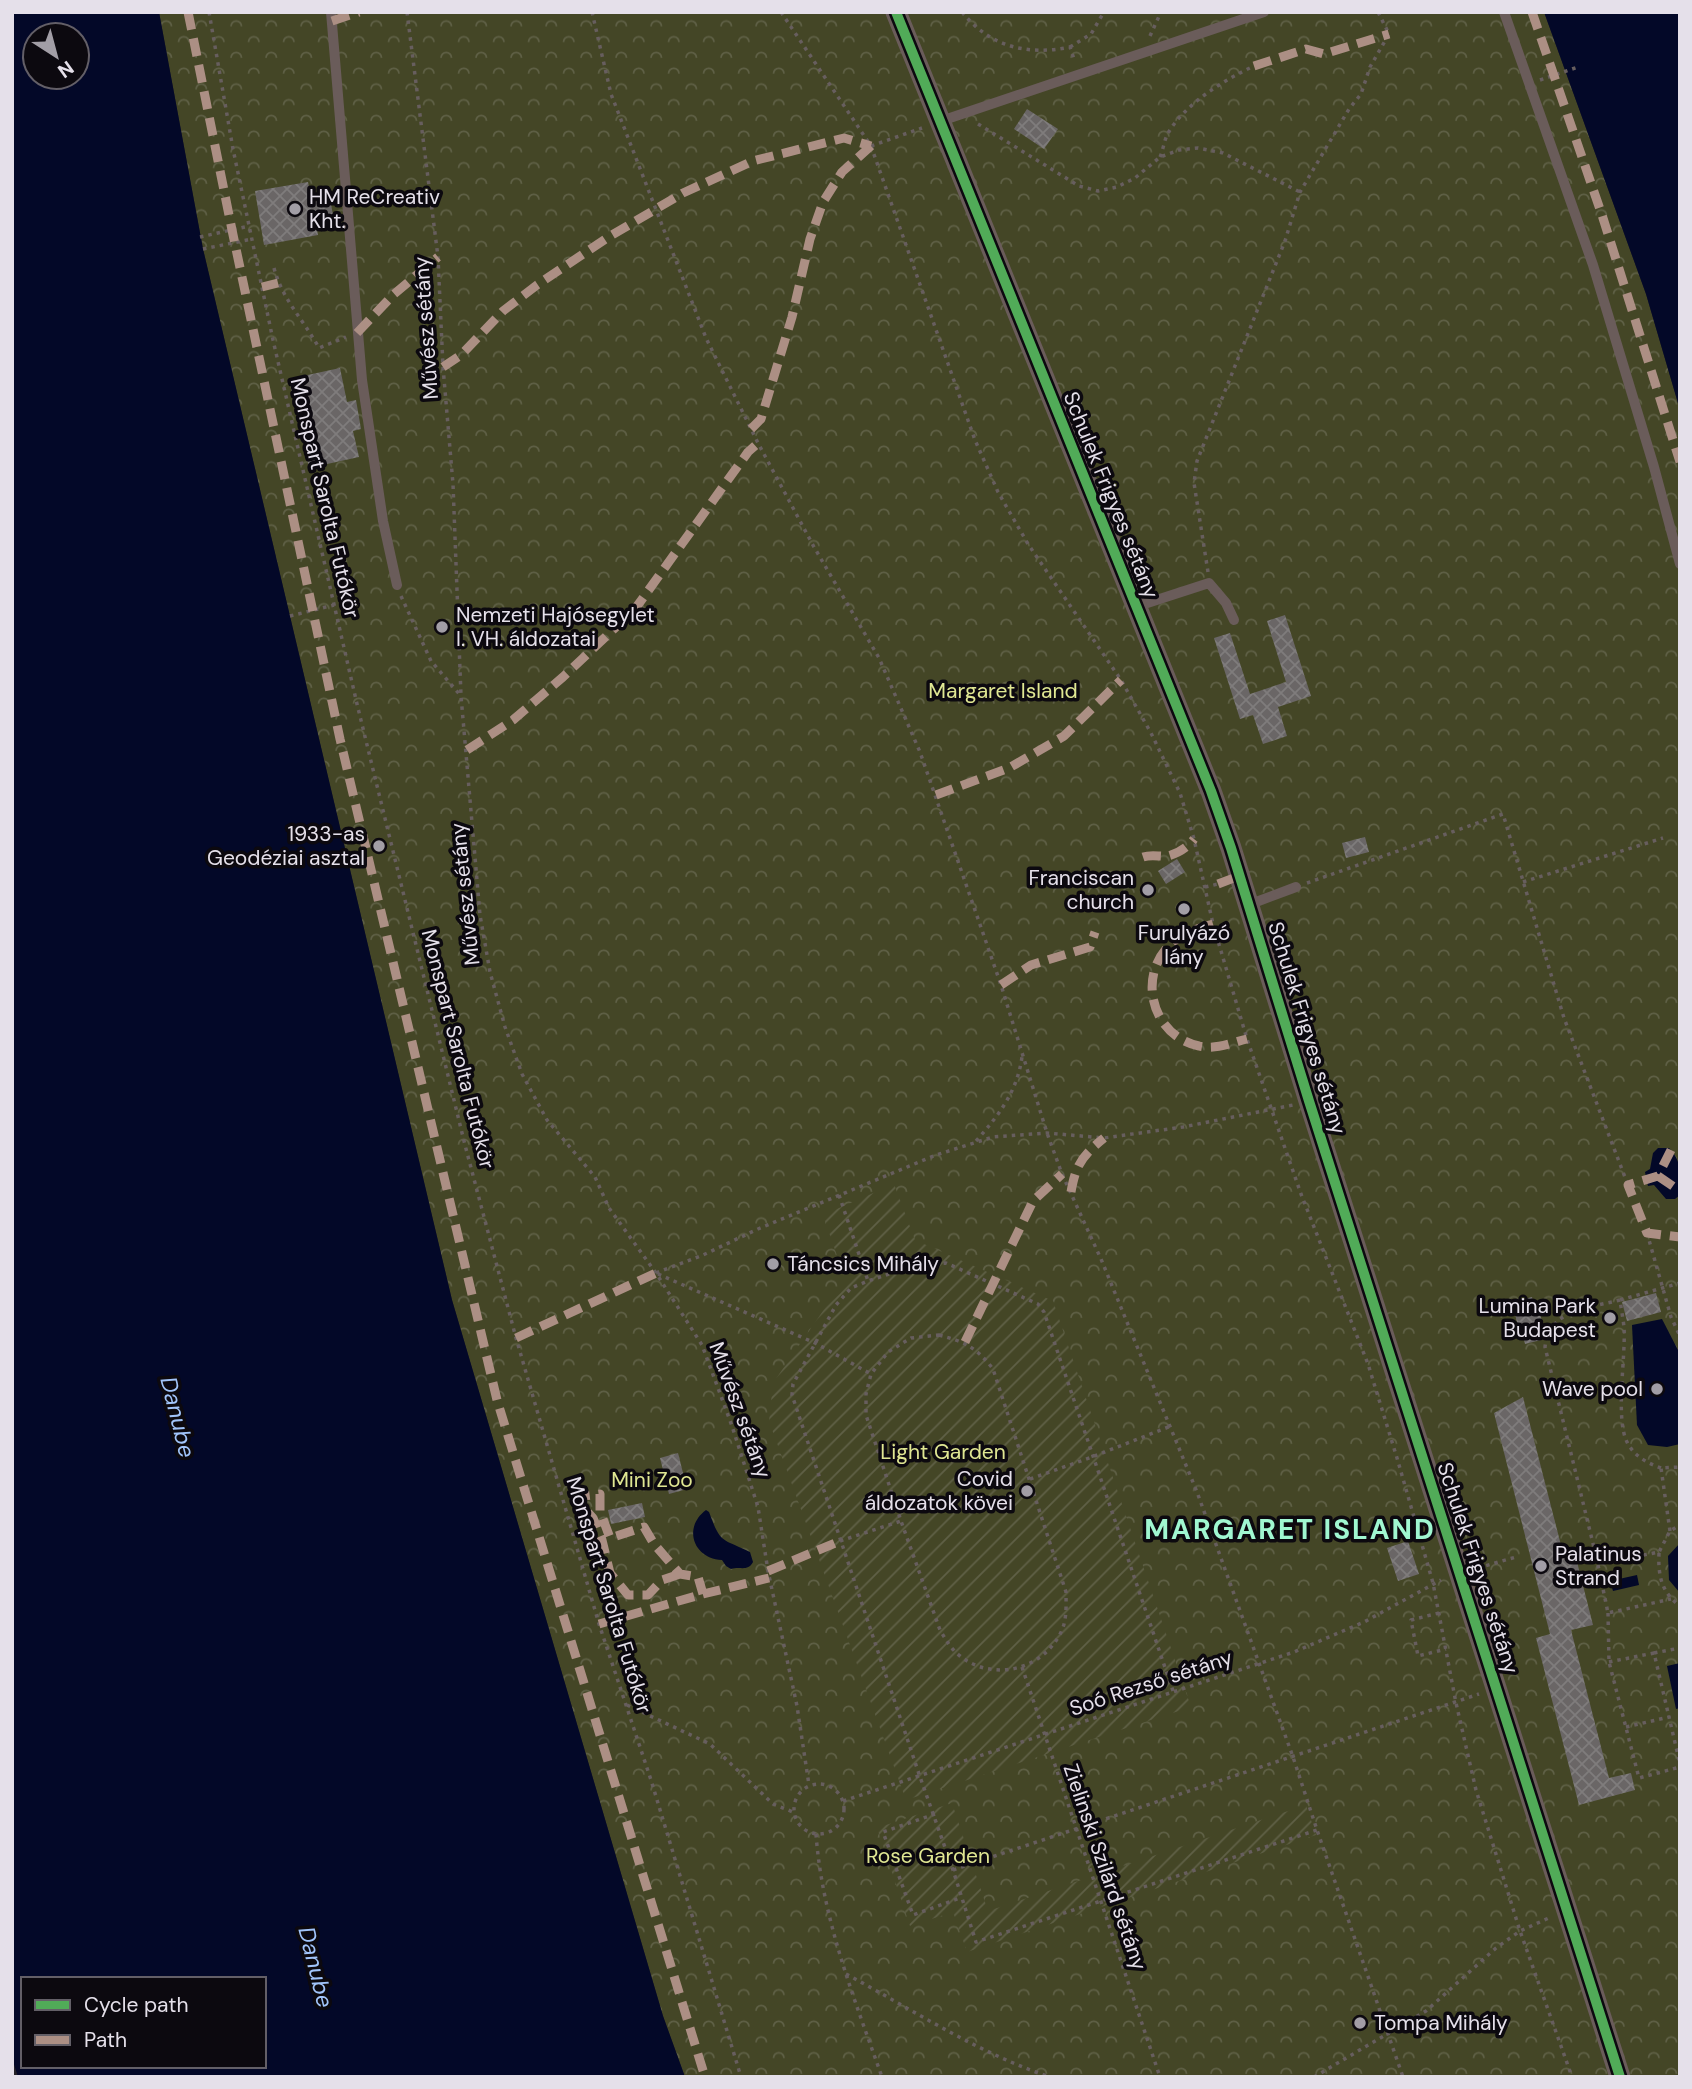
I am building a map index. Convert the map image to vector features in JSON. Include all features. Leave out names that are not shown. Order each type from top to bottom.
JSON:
[{"type":"street","name":"Schulek Frigyes sétány","points":[[896,12],[951,117],[1135,607],[1211,791],[1231,848],[1620,2077]]},
{"type":"lane","points":[[331,12],[362,380],[383,521],[397,585]]},
{"type":"lane","points":[[951,117],[1264,12]]},
{"type":"lane","points":[[1504,12],[1593,265],[1654,467],[1680,564]]},
{"type":"lane","points":[[1135,607],[1209,583],[1226,603],[1234,620]]},
{"type":"lane","points":[[1248,905],[1296,887]]},
{"type":"path","points":[[592,12],[611,94],[706,338],[814,547],[879,658],[920,752],[1001,985],[1047,1133],[1062,1174],[1171,1426],[1293,1757],[1403,2077]]},
{"type":"path","points":[[962,12],[979,30],[998,41],[1024,50],[1049,51],[1070,47],[1091,34],[1104,12]]},
{"type":"path","points":[[1148,52],[1149,39],[1161,12]]},
{"type":"path","points":[[1209,583],[1194,483],[1197,461],[1285,241],[1300,192],[1361,94],[1370,67],[1389,34],[1378,12]]},
{"type":"path","points":[[1070,47],[1079,74]]},
{"type":"path","points":[[1160,157],[1167,135],[1182,116],[1204,95],[1254,66]]},
{"type":"path","points":[[1529,84],[1578,67]]},
{"type":"path","points":[[871,146],[951,117],[1079,186],[1098,191],[1117,187],[1135,178],[1160,157],[1180,150],[1198,148],[1223,153],[1300,192]]},
{"type":"path","points":[[200,237],[249,226]]},
{"type":"path","points":[[203,249],[252,239]]},
{"type":"path","points":[[274,268],[284,297],[308,327],[319,348],[357,333]]},
{"type":"path","points":[[397,585],[431,660],[461,696]]},
{"type":"path","points":[[290,616],[334,605]]},
{"type":"path","points":[[1296,887],[1503,814],[1564,1018],[1628,1185]]},
{"type":"path","points":[[1523,882],[1663,838]]},
{"type":"path","points":[[1205,887],[1217,884]]},
{"type":"path","points":[[975,1143],[1006,1104],[1019,1078],[1022,1055]]},
{"type":"path","points":[[656,1273],[936,1155],[993,1137],[1047,1133],[1104,1138],[1271,1111]]},
{"type":"path","points":[[839,1195],[868,1282]]},
{"type":"path","points":[[1647,1233],[1671,1317],[1680,1336]]},
{"type":"path","points":[[1173,1691],[1044,1312],[1038,1304],[946,1263],[916,1265],[851,1288],[836,1305],[815,1343],[793,1384],[792,1395],[919,1774],[935,1814],[975,1942],[1317,1830]]},
{"type":"path","points":[[656,1273],[815,1343],[871,1374]]},
{"type":"path","points":[[1654,1653],[1680,1766],[1639,1778],[1609,1662],[1608,1613],[1598,1564],[1545,1347],[1550,1328],[1556,1320],[1565,1315],[1680,1283]]},
{"type":"path","points":[[1619,1300],[1624,1326],[1622,1421],[1626,1440],[1634,1453],[1648,1464],[1661,1468],[1680,1467]]},
{"type":"path","points":[[939,1335],[965,1342],[981,1354],[993,1369],[1066,1592],[1067,1611],[1062,1629],[1053,1645],[1039,1658],[1022,1667],[998,1670],[974,1665],[948,1644],[940,1630],[866,1415],[866,1394],[871,1374],[888,1352],[911,1338],[939,1335]]},
{"type":"path","points":[[1030,1479],[1171,1426]]},
{"type":"path","points":[[1661,1468],[1670,1531]]},
{"type":"path","points":[[840,1541],[901,1521]]},
{"type":"path","points":[[1680,1525],[1670,1531],[1659,1552],[1658,1572],[1663,1587],[1680,1606]]},
{"type":"path","points":[[602,1540],[610,1538]]},
{"type":"path","points":[[1598,1564],[1659,1552]]},
{"type":"path","points":[[1485,1566],[1516,1557]]},
{"type":"path","points":[[1608,1613],[1671,1599]]},
{"type":"path","points":[[1439,1613],[1411,1620],[1418,1656],[1446,1649]]},
{"type":"path","points":[[1609,1662],[1680,1648]]},
{"type":"path","points":[[953,1870],[1496,1688]]},
{"type":"path","points":[[625,1704],[710,1744],[773,1804],[793,1812]]},
{"type":"path","points":[[1626,1727],[1669,1717]]},
{"type":"path","points":[[809,1785],[831,1786],[843,1801],[844,1816],[833,1830],[816,1834],[801,1827],[793,1812],[796,1796],[809,1785]]},
{"type":"path","points":[[935,1814],[883,1832],[912,1915],[960,1898]]},
{"type":"path","points":[[816,1834],[823,1887],[846,1973],[882,2077]]},
{"type":"path","points":[[1314,2077],[1426,2011],[1496,1948],[1520,1931],[1566,1911]]},
{"type":"path","points":[[846,1973],[964,2040],[1050,2077]]},
{"type":"green space","name":"Margaret Island","points":[[159,12],[1544,12],[1646,294],[1680,410],[1680,2077],[685,2077],[663,2016],[452,1300],[203,249]]},
{"type":"green space","name":"Light Garden","points":[[894,1184],[915,1240],[1053,1301],[1191,1707],[906,1800],[769,1421],[773,1383],[845,1279],[823,1215]]},
{"type":"green space","name":"Rose Garden","points":[[952,1803],[988,1911],[1306,1805],[1316,1835],[967,1952],[953,1912],[910,1926],[877,1828]]},
{"type":"water","name":"Danube","points":[[12,12],[159,12],[203,249],[452,1300],[663,2016],[685,2077],[18,2077],[12,2058]]},
{"type":"water","points":[[1544,12],[1680,12],[1680,410],[1646,294]]},
{"type":"water","points":[[1658,1148],[1669,1148],[1679,1164],[1680,1195],[1675,1199],[1666,1199],[1654,1185],[1648,1186],[1645,1172],[1650,1169],[1653,1153]]},
{"type":"water","name":"Wave pool","points":[[1662,1319],[1680,1354],[1680,1444],[1667,1447],[1648,1445],[1637,1425],[1632,1325]]},
{"type":"water","points":[[706,1510],[724,1539],[750,1552],[753,1562],[749,1567],[731,1569],[722,1560],[704,1554],[698,1548],[694,1541],[694,1525]]},
{"type":"water","points":[[1680,1543],[1680,1593],[1669,1580],[1668,1556]]},
{"type":"water","points":[[1637,1575],[1639,1585],[1613,1591],[1610,1581]]},
{"type":"water","points":[[1680,1663],[1680,1708],[1676,1709],[1667,1666]]},
{"type":"building","points":[[1027,109],[1058,129],[1044,149],[1014,129]]},
{"type":"building","name":"HM ReCreativ Kht.","points":[[308,182],[312,202],[330,199],[333,215],[315,219],[318,235],[264,245],[255,191]]},
{"type":"building","points":[[340,368],[347,402],[356,400],[361,429],[353,431],[359,457],[309,468],[305,447],[315,444],[305,395],[293,398],[289,379]]},
{"type":"building","points":[[1285,615],[1311,696],[1278,707],[1287,736],[1263,744],[1253,715],[1240,719],[1214,638],[1230,633],[1250,694],[1286,682],[1267,621]]},
{"type":"building","points":[[1365,837],[1369,852],[1346,858],[1342,843]]},
{"type":"building","points":[[1177,859],[1185,872],[1166,884],[1158,871]]},
{"type":"building","points":[[1656,1293],[1661,1312],[1627,1321],[1622,1302]]},
{"type":"building","points":[[1532,1297],[1535,1308],[1539,1307],[1543,1328],[1539,1329],[1541,1340],[1525,1344],[1515,1314],[1520,1312],[1518,1301]]},
{"type":"building","points":[[1523,1397],[1563,1553],[1574,1550],[1593,1625],[1571,1630],[1609,1778],[1631,1773],[1635,1790],[1579,1805],[1536,1638],[1550,1634],[1494,1413]]},
{"type":"building","points":[[678,1453],[687,1489],[669,1494],[660,1458]]},
{"type":"building","points":[[642,1503],[645,1517],[611,1524],[608,1510]]},
{"type":"building","points":[[1408,1541],[1419,1574],[1398,1581],[1387,1548]]},
{"type":"marked path","points":[[188,12],[340,739],[497,1400],[705,2077]]},
{"type":"marked path","points":[[332,21],[359,12]]},
{"type":"marked path","points":[[1532,12],[1602,215],[1680,462]]},
{"type":"marked path","points":[[1254,66],[1306,49],[1324,54],[1389,34]]},
{"type":"marked path","points":[[443,367],[461,355],[503,311],[537,285],[607,238],[683,193],[753,161],[844,138],[871,146]]},
{"type":"marked path","points":[[751,429],[761,419],[792,317],[810,239],[823,202],[842,172],[871,146]]},
{"type":"marked path","points":[[357,333],[393,295],[438,257]]},
{"type":"marked path","points":[[262,287],[278,283]]},
{"type":"marked path","points":[[467,750],[513,720],[635,609],[748,452],[758,443]]},
{"type":"marked path","points":[[936,795],[1009,768],[1064,736],[1121,680]]},
{"type":"marked path","points":[[1143,857],[1172,855],[1194,839]]},
{"type":"marked path","points":[[1218,884],[1239,876]]},
{"type":"marked path","points":[[1213,924],[1183,935],[1162,954],[1155,969],[1152,986],[1154,1002],[1169,1030],[1183,1040],[1211,1047],[1247,1039]]},
{"type":"marked path","points":[[1001,985],[1031,965],[1090,947],[1095,932]]},
{"type":"marked path","points":[[1071,1192],[1081,1161],[1104,1138]]},
{"type":"marked path","points":[[1671,1150],[1658,1176],[1628,1185],[1647,1233],[1680,1237]]},
{"type":"marked path","points":[[965,1342],[1033,1201],[1062,1174]]},
{"type":"marked path","points":[[1658,1176],[1680,1191]]},
{"type":"marked path","points":[[516,1338],[656,1273]]},
{"type":"marked path","points":[[680,1574],[662,1580],[648,1595],[628,1595],[610,1573],[602,1540],[593,1518],[580,1504],[583,1496],[600,1494],[600,1511],[610,1538],[644,1527],[654,1544],[680,1574],[698,1577],[703,1594]]},
{"type":"marked path","points":[[768,1571],[840,1541]]},
{"type":"marked path","points":[[599,1624],[769,1578]]},
{"type":"cycle path","points":[[896,12],[1211,791],[1231,848],[1620,2077]]},
{"type":"place","name":"HM ReCreativ Kht.","points":[[295,209]]},
{"type":"place","name":"Nemzeti Hajósegylet I. VH. áldozatai","points":[[442,627]]},
{"type":"place","name":"1933-as Geodéziai asztal","points":[[379,846]]},
{"type":"place","name":"Franciscan church","points":[[1148,890]]},
{"type":"place","name":"Furulyázó lány","points":[[1184,909]]},
{"type":"place","name":"Táncsics Mihály","points":[[773,1264]]},
{"type":"place","name":"Lumina Park Budapest","points":[[1610,1318]]},
{"type":"place","name":"Wave pool","points":[[1657,1389]]},
{"type":"place","name":"Covid áldozatok kövei","points":[[1027,1491]]},
{"type":"place","name":"Palatinus Strand","points":[[1541,1566]]},
{"type":"place","name":"Tompa Mihály","points":[[1360,2023]]},
{"type":"district","name":"MARGARET ISLAND","points":[[1290,1529]]},
{"type":"park label","name":"Mini Zoo","points":[[652,1480]]}]
